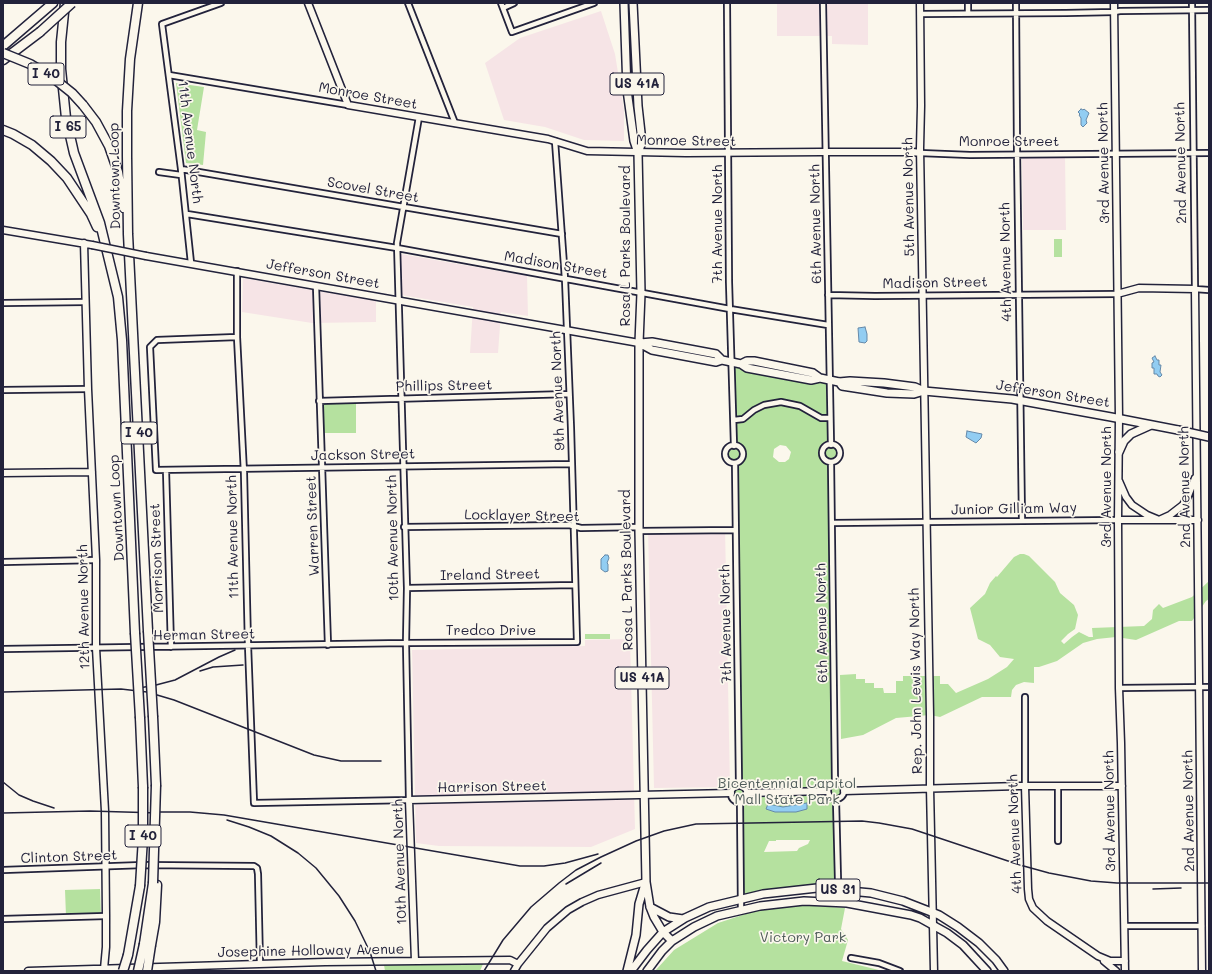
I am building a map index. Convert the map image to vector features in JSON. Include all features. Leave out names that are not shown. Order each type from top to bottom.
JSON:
[{"type":"highway","points":[[3,46],[53,3]]},
{"type":"highway","name":"Downtown Loop","points":[[65,3],[61,42],[61,69],[66,118],[74,153],[100,223],[106,246],[118,297],[122,340],[143,787],[143,838],[140,886],[132,940],[124,971]]},
{"type":"highway","points":[[3,60],[40,32],[72,3]]},
{"type":"highway","name":"Downtown Loop","points":[[138,3],[130,60],[127,111],[128,234],[156,785],[155,922],[147,944]]},
{"type":"highway","name":"I 40","points":[[3,53],[30,64],[52,77],[72,93],[96,122],[109,146],[118,172],[128,234]]},
{"type":"highway","points":[[3,130],[32,145],[51,161],[67,178],[91,214],[106,246]]},
{"type":"highway","points":[[138,971],[147,944]]},
{"type":"highway","points":[[147,944],[147,971]]},
{"type":"main road","name":"Rosa L Parks Boulevard","points":[[624,3],[627,90],[634,141],[638,153],[641,293],[639,343],[639,529],[646,882],[650,907],[663,932]]},
{"type":"main road","name":"Rosa L Parks Boulevard","points":[[633,3],[638,102],[642,142],[638,153]]},
{"type":"main road","name":"Jefferson Street","points":[[639,343],[652,350],[716,362],[722,360],[741,364],[747,361],[754,361],[813,373],[820,378],[839,382],[850,381],[915,386],[924,391],[1020,401],[1119,418],[1209,437]]},
{"type":"main road","points":[[1119,452],[1124,441],[1130,434],[1151,425]]},
{"type":"main road","points":[[627,971],[636,935],[639,904],[646,882]]},
{"type":"main road","name":"US 31","points":[[631,971],[663,932],[709,907],[740,898],[817,888],[858,891],[884,896],[933,912],[958,927],[979,943],[996,960],[1004,971]]},
{"type":"main road","name":"US 31","points":[[647,971],[662,951],[672,941],[694,927],[717,916],[741,910],[791,902],[837,902],[911,915],[933,925],[947,933],[962,945],[987,971]]},
{"type":"main road","points":[[650,907],[669,917],[683,920]]},
{"type":"main road","name":"US 41A","points":[[663,932],[672,941]]},
{"type":"street","points":[[213,4],[221,3]]},
{"type":"street","points":[[308,3],[348,105]]},
{"type":"street","points":[[408,3],[455,123]]},
{"type":"street","points":[[514,3],[502,5],[512,32],[594,3]]},
{"type":"street","name":"7th Avenue North","points":[[727,3],[730,309],[734,446]]},
{"type":"street","name":"6th Avenue North","points":[[823,3],[831,444]]},
{"type":"street","name":"5th Avenue North","points":[[920,3],[920,153],[924,391]]},
{"type":"street","points":[[968,3],[968,14]]},
{"type":"street","name":"4th Avenue North","points":[[1016,3],[1022,521]]},
{"type":"street","name":"3rd Avenue North","points":[[1114,3],[1119,418],[1119,688],[1125,971]]},
{"type":"street","name":"2nd Avenue North","points":[[1192,3],[1202,971]]},
{"type":"street","name":"11th Avenue North","points":[[191,263],[187,214],[162,24],[213,4]]},
{"type":"street","points":[[920,14],[1209,10]]},
{"type":"street","name":"Monroe Street","points":[[169,75],[555,141],[587,151],[729,154],[826,152],[1017,154],[1209,153]]},
{"type":"street","name":"10th Avenue North","points":[[415,961],[409,800],[406,643],[407,588],[404,527],[397,243],[402,206],[419,117]]},
{"type":"street","name":"9th Avenue North","points":[[555,141],[565,279],[577,642]]},
{"type":"street","name":"Scovel Street","points":[[181,169],[562,234]]},
{"type":"street","points":[[159,172],[181,175]]},
{"type":"street","name":"Madison Street","points":[[187,214],[397,248],[730,309],[828,325]]},
{"type":"street","name":"Jefferson Street","points":[[3,230],[84,243],[146,256],[567,329],[639,343]]},
{"type":"street","name":"12th Avenue North","points":[[84,243],[88,389],[96,560],[96,648],[103,772],[106,916],[104,970]]},
{"type":"street","name":"11th Avenue North","points":[[237,271],[237,337],[254,803]]},
{"type":"street","name":"Warren Street","points":[[316,286],[328,645]]},
{"type":"street","name":"Madison Street","points":[[828,295],[923,296],[1117,294],[1140,288],[1209,290]]},
{"type":"street","points":[[3,303],[85,302]]},
{"type":"street","name":"Jackson Street","points":[[237,337],[157,340],[150,347],[156,470],[572,464]]},
{"type":"street","points":[[3,390],[88,389]]},
{"type":"street","name":"Rep. John Lewis Way North","points":[[924,391],[934,971]]},
{"type":"street","name":"Phillips Street","points":[[319,401],[569,394]]},
{"type":"street","points":[[734,420],[743,419],[751,412],[764,405],[781,402],[800,406],[821,418],[830,418]]},
{"type":"street","name":"6th Avenue North","points":[[831,444],[837,447],[840,454],[838,459],[831,462],[825,460],[822,454],[825,447],[831,444]]},
{"type":"street","name":"7th Avenue North","points":[[734,446],[740,448],[743,454],[740,461],[734,463],[728,461],[725,455],[727,449],[734,446]]},
{"type":"street","name":"6th Avenue North","points":[[831,462],[835,783]]},
{"type":"street","name":"7th Avenue North","points":[[734,463],[739,785]]},
{"type":"street","name":"Morrison Street","points":[[166,470],[171,647]]},
{"type":"street","points":[[1118,478],[1126,497],[1132,505],[1147,515],[1159,520],[1170,515],[1183,505],[1188,496],[1197,470]]},
{"type":"street","points":[[3,473],[92,472]]},
{"type":"street","name":"Junior Gilliam Way","points":[[832,523],[1198,520]]},
{"type":"street","name":"Locklayer Street","points":[[404,527],[569,525],[581,528],[735,530]]},
{"type":"street","points":[[3,562],[96,560]]},
{"type":"street","name":"Ireland Street","points":[[407,588],[575,585]]},
{"type":"street","name":"Tredco Drive","points":[[406,643],[577,642]]},
{"type":"street","name":"Herman Street","points":[[3,649],[406,643]]},
{"type":"street","points":[[1119,688],[1209,687]]},
{"type":"street","name":"4th Avenue North","points":[[1025,697],[1025,786],[1029,899],[1033,908],[1039,915],[1098,956],[1110,961],[1125,961]]},
{"type":"street","points":[[835,783],[842,786],[844,791],[842,797],[836,800],[830,798],[827,791],[830,785],[835,783]]},
{"type":"street","points":[[739,785],[744,787],[747,793],[745,799],[740,802],[733,799],[731,793],[733,788],[739,785]]},
{"type":"street","points":[[844,791],[1025,786],[1122,786]]},
{"type":"street","points":[[1058,786],[1058,841]]},
{"type":"street","points":[[747,793],[827,791]]},
{"type":"street","name":"Harrison Street","points":[[254,803],[731,793]]},
{"type":"street","points":[[836,800],[837,902]]},
{"type":"street","points":[[740,802],[741,910]]},
{"type":"street","name":"Clinton Street","points":[[3,870],[105,868],[143,865],[250,865],[256,867],[258,874],[260,964]]},
{"type":"street","points":[[514,971],[547,928],[568,910],[598,895],[646,882]]},
{"type":"street","points":[[3,919],[106,916]]},
{"type":"street","points":[[1125,926],[1202,926]]},
{"type":"street","points":[[1098,956],[1116,971]]},
{"type":"street","points":[[851,958],[879,963],[900,971]]},
{"type":"street","name":"Josephine Holloway Avenue","points":[[28,971],[174,969],[260,964],[415,961],[510,960],[518,964]]},
{"type":"street","points":[[260,964],[260,971]]},
{"type":"shaded area","points":[[777,3],[868,3],[868,45],[832,44],[832,36],[777,36]]},
{"type":"shaded area","points":[[601,11],[615,54],[624,110],[624,141],[584,140],[545,127],[504,120],[485,63],[520,38]]},
{"type":"shaded area","points":[[1022,156],[1065,156],[1066,230],[1023,230]]},
{"type":"shaded area","points":[[401,254],[527,276],[528,316],[501,312],[498,353],[470,353],[473,307],[401,295]]},
{"type":"shaded area","points":[[243,278],[376,301],[376,322],[312,323],[242,312]]},
{"type":"shaded area","points":[[725,527],[730,787],[654,788],[648,529]]},
{"type":"shaded area","points":[[630,639],[635,829],[591,847],[439,846],[416,843],[412,650],[585,646],[585,640]]},
{"type":"green space","points":[[176,83],[204,87],[197,130],[206,132],[203,165],[186,163]]},
{"type":"green space","points":[[1054,239],[1062,239],[1062,257],[1054,257]]},
{"type":"green space","name":"Bicentennial Capitol Mall State Park","points":[[745,361],[829,380],[831,444],[837,447],[840,454],[838,459],[832,462],[836,783],[842,786],[844,791],[842,797],[836,800],[838,890],[740,898],[740,802],[734,800],[731,794],[733,788],[739,785],[734,463],[728,461],[725,455],[728,448],[734,446],[732,362]],"holes":[[[780,445],[786,446],[791,452],[789,459],[785,462],[779,462],[773,457],[774,449]],[[810,840],[808,844],[799,848],[797,851],[764,852],[769,841]]]},
{"type":"green space","points":[[323,404],[356,404],[356,433],[323,433]]},
{"type":"green space","points":[[1020,554],[1029,556],[1055,582],[1060,593],[1074,605],[1078,615],[1075,629],[1061,641],[1064,644],[1079,632],[1089,637],[1093,637],[1092,628],[1144,626],[1152,619],[1153,610],[1159,604],[1163,608],[1192,597],[1209,581],[1209,599],[1192,621],[1179,621],[1136,640],[1116,637],[1097,639],[1083,643],[1057,661],[1039,667],[1034,667],[1034,683],[1024,682],[1016,685],[1012,690],[1011,697],[982,697],[940,717],[930,715],[896,718],[863,735],[841,739],[840,675],[856,674],[856,679],[865,679],[865,683],[874,683],[874,688],[883,688],[884,693],[896,693],[896,681],[903,681],[903,676],[940,676],[940,684],[948,684],[956,693],[988,679],[1007,667],[1014,659],[1000,657],[990,645],[978,639],[970,608],[985,594],[990,583],[996,576],[997,577],[1014,557]]},
{"type":"green space","points":[[585,634],[610,634],[610,639],[585,639]]},
{"type":"green space","points":[[100,889],[101,915],[66,916],[65,890]]},
{"type":"green space","name":"Victory Park","points":[[799,905],[845,908],[841,929],[848,940],[842,961],[883,971],[655,971],[674,950],[718,923],[761,909]]},
{"type":"green space","points":[[483,964],[480,971],[385,971],[384,965]]},
{"type":"water","points":[[1081,109],[1084,109],[1089,113],[1086,120],[1087,123],[1083,127],[1081,125],[1080,114],[1078,112]]},
{"type":"water","points":[[865,327],[867,341],[865,343],[859,342],[858,328]]},
{"type":"water","points":[[1155,356],[1157,360],[1159,360],[1159,365],[1161,365],[1160,372],[1162,375],[1160,377],[1157,374],[1154,374],[1154,368],[1152,368],[1152,363],[1154,362],[1152,358]]},
{"type":"water","points":[[967,431],[982,434],[981,438],[976,443],[966,437]]},
{"type":"water","points":[[605,555],[608,555],[609,558],[607,563],[608,571],[605,572],[601,569],[601,559]]},
{"type":"water","points":[[807,803],[807,809],[796,812],[775,812],[766,809],[768,804],[783,807]]},
{"type":"railway","points":[[139,688],[175,680],[235,650]]},
{"type":"railway","points":[[200,671],[213,667],[243,665]]},
{"type":"railway","points":[[3,692],[121,689],[147,692],[174,700],[314,755],[341,761],[381,761]]},
{"type":"railway","points":[[3,782],[19,795],[54,808]]},
{"type":"railway","points":[[3,813],[90,811],[159,813]]},
{"type":"railway","points":[[154,812],[190,812],[224,815],[520,866],[544,866],[565,863],[598,854]]},
{"type":"railway","points":[[227,820],[271,836],[298,853],[316,868],[339,896],[355,921],[370,952],[376,971]]},
{"type":"railway","points":[[484,971],[503,940],[531,907],[576,870],[636,841],[664,831],[696,824],[862,821],[912,829],[1020,865],[1049,873],[1091,881],[1117,883],[1209,883]]},
{"type":"railway","points":[[566,884],[601,863]]},
{"type":"railway","points":[[1153,889],[1181,888]]}]
